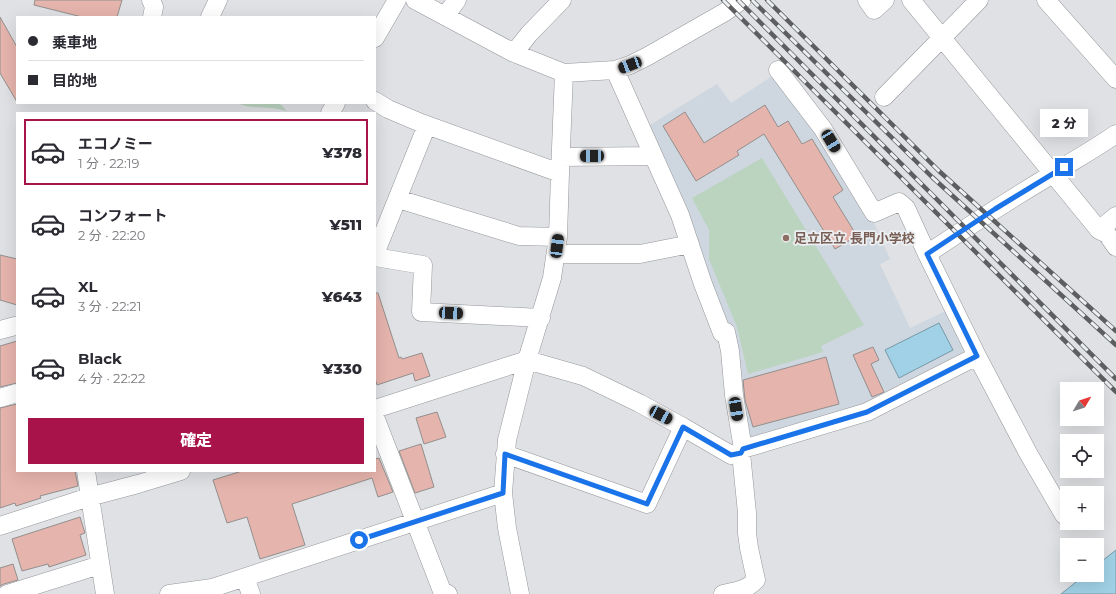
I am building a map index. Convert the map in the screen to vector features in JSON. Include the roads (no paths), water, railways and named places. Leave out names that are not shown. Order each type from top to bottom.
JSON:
[{"type":"street","points":[[151,0],[154,7],[152,16]]},
{"type":"street","points":[[210,16],[218,0]]},
{"type":"street","points":[[376,36],[397,0]]},
{"type":"street","points":[[415,0],[514,53],[564,73],[615,70],[648,56],[725,12],[742,0]]},
{"type":"street","points":[[445,16],[457,0]]},
{"type":"street","points":[[514,53],[529,34],[562,0]]},
{"type":"street","points":[[867,0],[874,10],[885,0]]},
{"type":"street","points":[[911,0],[1099,230],[1106,234],[1116,247]]},
{"type":"street","points":[[884,97],[941,37],[979,0]]},
{"type":"street","points":[[1046,0],[1116,79]]},
{"type":"street","points":[[615,70],[680,215],[703,284],[722,333],[726,332],[730,351],[734,395],[742,451],[747,513],[747,533],[756,580],[752,585],[743,590],[723,594]]},
{"type":"street","points":[[778,70],[824,129],[874,213],[900,202],[906,208],[977,356],[1028,453],[1060,508]]},
{"type":"street","points":[[520,594],[507,528],[503,493],[505,454],[507,440],[527,360],[552,278],[557,246],[564,73]]},
{"type":"street","points":[[376,102],[388,109],[421,123],[560,165],[653,156]]},
{"type":"street","points":[[376,252],[425,130],[421,123]]},
{"type":"street","points":[[927,254],[995,209],[1052,173],[1098,147],[1116,134]]},
{"type":"street","points":[[398,199],[557,246],[640,254],[690,244]]},
{"type":"street","points":[[1099,230],[1116,216]]},
{"type":"street","points":[[376,257],[423,264],[421,312],[541,318]]},
{"type":"street","points":[[0,330],[16,326]]},
{"type":"street","points":[[376,409],[527,360],[582,376],[639,403],[731,455],[867,412],[977,356]]},
{"type":"street","points":[[0,398],[16,393]]},
{"type":"street","points":[[376,420],[442,591],[448,594]]},
{"type":"street","points":[[505,454],[647,504],[683,427]]},
{"type":"street","points":[[86,472],[105,594]]},
{"type":"street","points":[[0,526],[90,497],[178,472]]},
{"type":"street","points":[[169,594],[212,588],[248,586],[416,522],[503,493]]},
{"type":"street","points":[[7,594],[100,565]]},
{"type":"water","points":[[939,323],[953,350],[899,378],[885,350]]},
{"type":"water","points":[[1116,550],[1116,594],[1061,594],[1076,582],[1104,582],[1104,559]]},
{"type":"railway","points":[[723,0],[1116,392]]},
{"type":"railway","points":[[738,0],[1116,379]]},
{"type":"railway","points":[[752,0],[932,177],[1116,345]]},
{"type":"railway","points":[[767,0],[939,171],[1116,331]]},
{"type":"place","name":"足立区立 長門小学校","points":[[786,238]]}]
